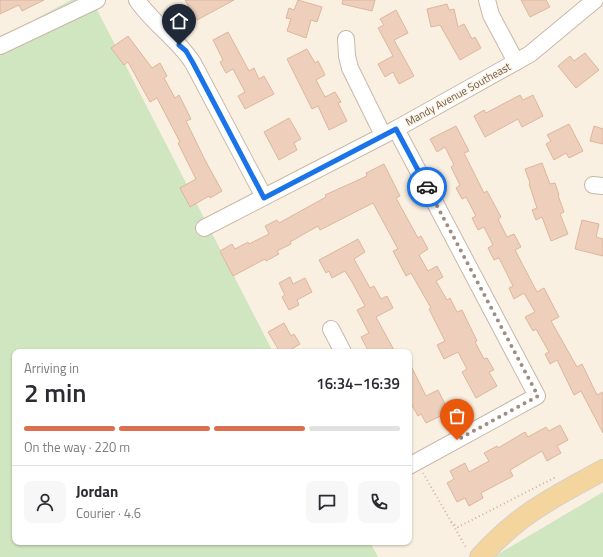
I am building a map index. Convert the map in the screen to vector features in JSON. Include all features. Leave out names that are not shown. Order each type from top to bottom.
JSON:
[{"type":"main road","points":[[474,555],[496,540],[527,514],[552,498],[603,470]]},
{"type":"street","points":[[0,46],[97,0]]},
{"type":"street","points":[[137,0],[148,14],[186,51],[264,198]]},
{"type":"street","points":[[487,0],[491,15],[516,62]]},
{"type":"street","name":"Mandy Avenue Southeast","points":[[204,228],[389,132],[530,54],[595,0]]},
{"type":"street","points":[[346,39],[347,56],[350,68],[389,132],[538,396],[413,464]]},
{"type":"street","points":[[331,329],[341,349]]},
{"type":"path","points":[[413,464],[474,555]]},
{"type":"path","points":[[451,522],[458,527],[553,478],[558,477]]},
{"type":"green space","points":[[71,0],[92,0],[271,349],[12,349],[12,545],[372,545],[378,557],[0,557],[0,38]]},
{"type":"green space","points":[[603,492],[603,557],[495,557],[495,556]]},
{"type":"building","points":[[0,0],[44,0],[22,11],[19,5],[0,14]]},
{"type":"building","points":[[185,0],[234,0],[197,20]]},
{"type":"building","points":[[298,0],[322,7],[317,22],[311,20],[306,38],[287,31],[291,19],[286,18],[289,8],[294,10]]},
{"type":"building","points":[[343,0],[375,0],[372,11],[342,4]]},
{"type":"building","points":[[521,0],[546,0],[550,7],[530,17]]},
{"type":"building","points":[[447,4],[449,10],[454,9],[458,27],[464,24],[472,39],[475,37],[481,48],[460,60],[440,25],[431,27],[427,9]]},
{"type":"building","points":[[396,10],[408,33],[394,40],[414,76],[399,84],[393,72],[385,77],[378,64],[393,56],[378,28],[384,25],[380,19]]},
{"type":"building","points":[[228,32],[249,71],[254,68],[259,79],[264,76],[274,94],[245,109],[238,96],[245,92],[233,69],[226,73],[220,62],[223,60],[213,40]]},
{"type":"building","points":[[128,36],[152,68],[160,63],[167,76],[164,78],[175,98],[179,95],[191,119],[186,121],[222,191],[210,198],[209,196],[190,207],[180,188],[196,179],[178,143],[180,142],[157,98],[150,102],[128,62],[124,65],[111,48]]},
{"type":"building","points":[[307,49],[315,63],[318,61],[325,75],[316,80],[325,97],[335,92],[341,102],[338,103],[347,121],[329,130],[318,106],[312,109],[287,59]]},
{"type":"building","points":[[585,53],[599,70],[576,88],[558,66],[570,56],[574,61]]},
{"type":"building","points":[[520,95],[523,100],[533,95],[543,116],[522,127],[518,119],[485,137],[474,116],[484,110],[486,113]]},
{"type":"building","points":[[289,118],[301,139],[294,143],[297,150],[279,160],[264,132]]},
{"type":"building","points":[[569,124],[583,151],[569,158],[566,153],[554,160],[546,144],[551,141],[547,135]]},
{"type":"building","points":[[456,126],[469,151],[464,153],[484,193],[487,191],[501,217],[498,219],[507,237],[514,234],[521,247],[515,250],[537,292],[544,288],[559,317],[551,321],[577,367],[582,364],[597,395],[603,392],[603,433],[581,391],[574,395],[557,360],[550,364],[545,354],[549,352],[536,329],[533,331],[525,317],[535,312],[524,293],[514,299],[509,288],[513,286],[499,258],[494,260],[488,248],[493,245],[484,227],[478,230],[472,218],[476,216],[466,197],[462,199],[456,188],[460,185],[451,167],[454,165],[445,147],[437,152],[430,139]]},
{"type":"building","points":[[594,126],[603,129],[603,144],[590,141]]},
{"type":"building","points":[[542,163],[550,184],[555,183],[564,212],[560,214],[568,234],[551,241],[542,217],[536,220],[532,210],[537,208],[525,169]]},
{"type":"building","points":[[384,164],[400,196],[396,198],[418,238],[421,236],[428,249],[419,255],[428,271],[437,266],[443,277],[436,281],[447,300],[450,298],[457,312],[462,310],[477,341],[475,342],[484,359],[487,358],[494,370],[489,372],[497,386],[476,398],[462,372],[467,369],[458,352],[444,359],[437,345],[445,341],[429,309],[431,308],[411,273],[406,276],[393,251],[398,249],[373,203],[320,230],[318,226],[290,242],[291,244],[277,251],[279,254],[266,261],[265,259],[233,276],[220,251],[232,244],[235,249],[269,234],[265,226],[277,220],[279,223],[326,197],[325,195],[367,176],[366,173]]},
{"type":"building","points":[[582,220],[599,224],[596,237],[603,239],[603,256],[575,249]]},
{"type":"building","points":[[358,239],[365,252],[354,259],[370,288],[374,286],[381,299],[387,296],[393,308],[376,317],[393,349],[367,349],[361,337],[369,333],[357,310],[365,306],[352,282],[345,271],[332,278],[329,271],[326,273],[319,260]]},
{"type":"building","points":[[290,277],[293,284],[305,278],[312,292],[297,300],[299,305],[289,310],[282,297],[285,295],[279,283]]},
{"type":"building","points":[[284,323],[291,336],[294,334],[300,344],[292,349],[278,349],[268,332]]},
{"type":"building","points":[[412,368],[426,396],[438,390],[449,412],[426,423],[421,414],[418,416],[412,405]]},
{"type":"building","points":[[560,425],[568,440],[557,446],[561,453],[547,461],[542,451],[510,470],[513,476],[481,493],[483,498],[469,506],[465,498],[457,502],[447,483],[454,479],[450,471],[465,463],[469,472],[489,461],[484,453],[497,446],[498,448],[525,432],[528,437],[546,427],[549,431]]},
{"type":"way so far","points":[[427,187],[538,396],[457,440]]},
{"type":"route","points":[[179,45],[186,51],[193,63],[264,198],[396,129],[427,187]]}]
